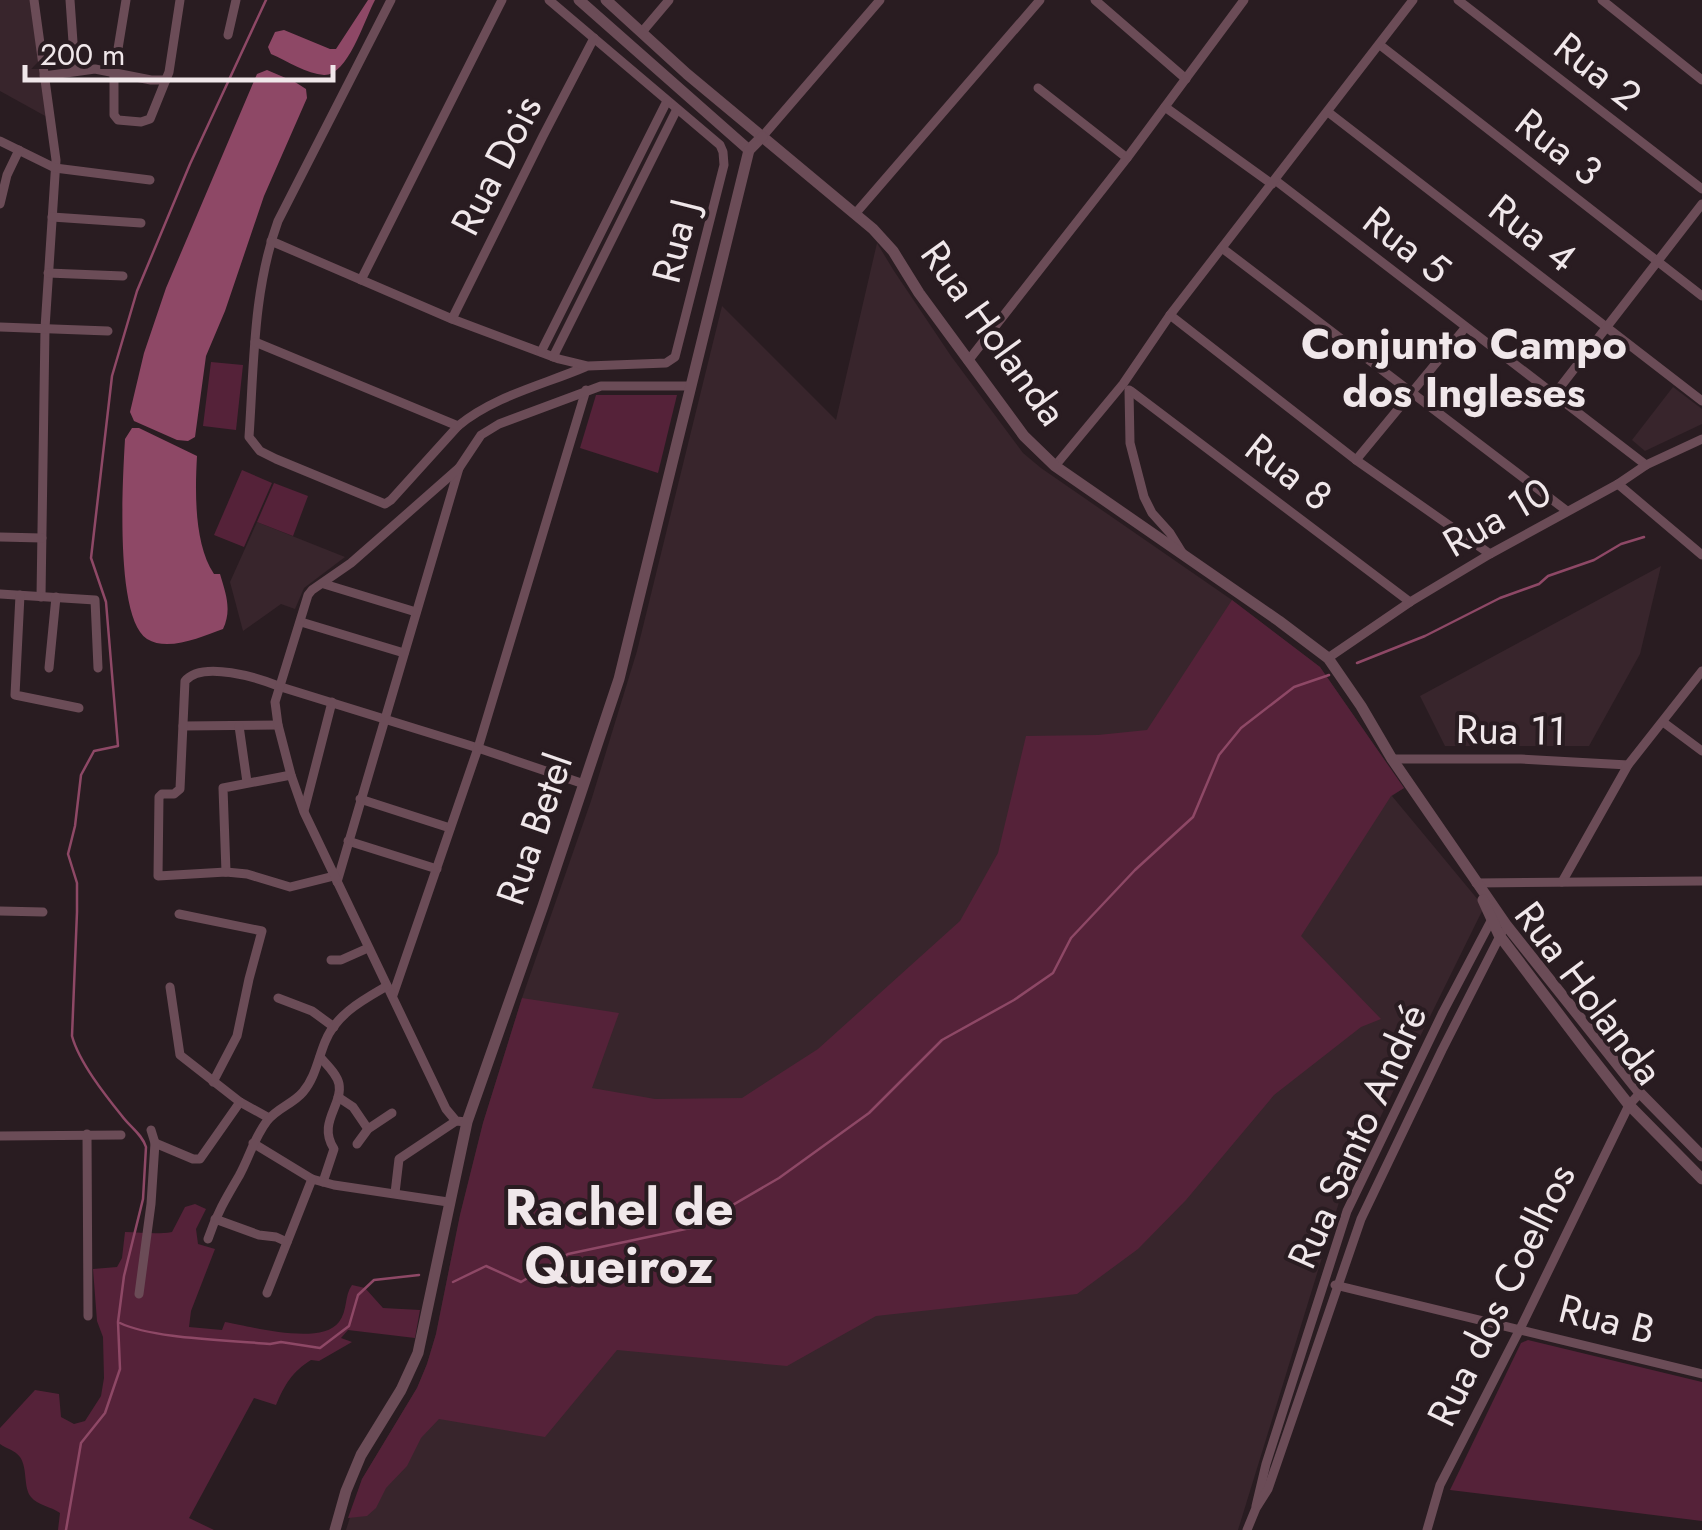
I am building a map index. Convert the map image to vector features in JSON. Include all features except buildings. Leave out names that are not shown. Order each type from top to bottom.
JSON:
[{"type":"street","points":[[34,0],[55,168],[45,328],[41,596]]},
{"type":"street","points":[[70,0],[75,70]]},
{"type":"street","points":[[126,0],[114,74],[116,118],[142,122],[150,119],[166,80],[180,0]]},
{"type":"street","points":[[228,35],[236,0]]},
{"type":"street","points":[[391,0],[271,240],[254,323],[249,437],[254,445],[276,458],[385,504],[458,426],[486,406],[588,366]]},
{"type":"street","points":[[361,280],[502,0]]},
{"type":"street","points":[[549,0],[677,109],[556,358],[550,382]]},
{"type":"street","points":[[579,0],[750,150]]},
{"type":"street","name":"Rua Holanda","points":[[606,0],[873,229],[893,251],[1024,436],[1056,466],[1328,658],[1504,931],[1629,1105],[1702,1179]]},
{"type":"street","points":[[642,32],[669,0]]},
{"type":"street","points":[[762,137],[880,0]]},
{"type":"street","points":[[854,214],[1040,0]]},
{"type":"street","points":[[1094,0],[1186,79]]},
{"type":"street","points":[[968,361],[1127,158],[1244,0]]},
{"type":"street","points":[[1056,466],[1127,388],[1170,315],[1413,0]]},
{"type":"street","name":"Rua 2","points":[[1458,0],[1702,189]]},
{"type":"street","points":[[1602,0],[1702,80]]},
{"type":"street","name":"Rua Dois","points":[[452,319],[594,38]]},
{"type":"street","name":"Rua 3","points":[[1380,44],[1702,296]]},
{"type":"street","points":[[44,76],[95,68],[166,80]]},
{"type":"street","points":[[1038,88],[1127,158]]},
{"type":"street","points":[[541,352],[668,101]]},
{"type":"street","name":"Rua 5","points":[[1165,107],[1274,182],[1646,465]]},
{"type":"street","name":"Rua J","points":[[588,366],[666,363],[678,352],[724,165],[720,145],[677,109]]},
{"type":"street","name":"Rua 4","points":[[1328,112],[1702,401]]},
{"type":"street","name":"Rua Betel","points":[[335,1530],[361,1455],[401,1390],[418,1353],[461,1122],[619,679],[750,150],[762,137]]},
{"type":"street","points":[[0,140],[55,168],[150,180]]},
{"type":"street","points":[[0,204],[18,150]]},
{"type":"street","points":[[1554,396],[1702,204]]},
{"type":"street","points":[[52,216],[141,223]]},
{"type":"street","points":[[271,240],[452,319],[588,366]]},
{"type":"street","points":[[1222,248],[1567,511]]},
{"type":"street","points":[[48,273],[123,276]]},
{"type":"street","points":[[1170,315],[1356,460],[1490,554]]},
{"type":"street","points":[[0,328],[108,331]]},
{"type":"street","points":[[1356,460],[1466,328]]},
{"type":"street","points":[[255,342],[458,426]]},
{"type":"street","points":[[335,879],[459,468],[472,446],[492,428],[586,390],[601,386],[691,386]]},
{"type":"street","points":[[1127,388],[1135,469],[1148,507],[1185,557]]},
{"type":"street","name":"Rua 8","points":[[1127,388],[1410,602]]},
{"type":"street","points":[[208,1239],[253,1143],[269,1118],[304,1091],[334,1027],[354,1005],[390,990],[478,748],[586,390]]},
{"type":"street","name":"Rua 10","points":[[1328,658],[1490,554],[1646,465],[1702,439]]},
{"type":"street","points":[[395,1193],[399,1160],[461,1122],[446,1109],[304,812],[290,774],[276,702],[308,595],[351,564],[459,468]]},
{"type":"street","points":[[1618,484],[1702,556]]},
{"type":"street","points":[[0,537],[42,538]]},
{"type":"street","points":[[324,584],[416,612]]},
{"type":"street","points":[[0,594],[95,600],[98,668]]},
{"type":"street","points":[[20,595],[16,695],[78,708]]},
{"type":"street","points":[[49,668],[56,597]]},
{"type":"street","points":[[301,622],[404,653]]},
{"type":"street","points":[[1562,882],[1628,764],[1702,671]]},
{"type":"street","points":[[335,879],[290,887],[226,872],[158,876],[159,797],[180,790],[185,681],[189,676],[241,674],[260,678],[584,784]]},
{"type":"street","points":[[304,812],[332,702]]},
{"type":"street","points":[[1663,722],[1702,751]]},
{"type":"street","points":[[183,726],[278,725]]},
{"type":"street","points":[[239,726],[247,782]]},
{"type":"street","name":"Rua 11","points":[[1392,759],[1628,764]]},
{"type":"street","points":[[226,872],[223,788],[290,774]]},
{"type":"street","points":[[360,799],[450,828]]},
{"type":"street","points":[[348,841],[437,868]]},
{"type":"street","points":[[1476,884],[1702,882]]},
{"type":"street","points":[[0,911],[43,912]]},
{"type":"street","points":[[179,914],[262,931],[237,1036],[213,1082]]},
{"type":"street","name":"Rua Santo André","points":[[1247,1530],[1348,1211],[1494,915]]},
{"type":"street","name":"Rua Holanda","points":[[1504,931],[1640,1092],[1702,1156]]},
{"type":"street","name":"Rua Santo André","points":[[1256,1508],[1268,1490],[1362,1219],[1389,1157],[1504,931]]},
{"type":"street","points":[[332,960],[342,960],[368,948]]},
{"type":"street","points":[[170,987],[180,1055],[240,1102],[269,1118]]},
{"type":"street","points":[[278,998],[308,1008],[334,1027]]},
{"type":"street","points":[[267,1292],[287,1242],[334,1149],[328,1138],[340,1089],[320,1056]]},
{"type":"street","name":"Rua dos Coelhos","points":[[1427,1530],[1440,1485],[1629,1105],[1640,1092]]},
{"type":"street","points":[[338,1096],[351,1104],[368,1130]]},
{"type":"street","points":[[155,1143],[195,1160],[204,1155],[240,1102]]},
{"type":"street","points":[[357,1144],[368,1130],[392,1113]]},
{"type":"street","points":[[138,1294],[151,1204],[155,1143],[150,1130]]},
{"type":"street","points":[[87,1134],[88,1316]]},
{"type":"street","points":[[0,1136],[120,1135]]},
{"type":"street","points":[[253,1143],[318,1180],[448,1202]]},
{"type":"street","points":[[215,1220],[287,1242]]},
{"type":"street","name":"Rua B","points":[[1323,1281],[1702,1374]]},
{"type":"shaded area","points":[[0,0],[30,0],[47,117],[0,91]]},
{"type":"shaded area","points":[[368,0],[375,0],[354,47],[332,73],[311,72],[271,54],[268,47],[275,32],[284,30],[336,49]]},
{"type":"shaded area","points":[[267,70],[306,89],[307,98],[264,196],[206,356],[195,437],[177,440],[134,421],[130,412],[144,353],[166,288],[257,74]]},
{"type":"shaded area","points":[[877,243],[951,356],[1023,453],[1320,667],[1404,788],[1392,796],[1484,907],[1340,1199],[1238,1530],[346,1530],[362,1479],[417,1388],[427,1364],[483,1123],[637,651],[722,306],[836,420]]},
{"type":"shaded area","points":[[211,362],[243,365],[236,430],[203,426]]},
{"type":"shaded area","points":[[1673,387],[1702,409],[1702,424],[1645,451],[1632,440]]},
{"type":"shaded area","points":[[596,395],[677,395],[658,473],[580,448]]},
{"type":"shaded area","points":[[132,428],[197,456],[199,533],[207,562],[214,574],[220,574],[226,595],[228,609],[223,629],[185,642],[165,644],[147,639],[136,626],[129,604],[123,545],[125,439]]},
{"type":"shaded area","points":[[242,470],[272,483],[244,547],[214,535]]},
{"type":"shaded area","points":[[274,483],[308,496],[293,536],[257,522]]},
{"type":"shaded area","points":[[257,522],[345,557],[304,588],[295,609],[281,604],[243,631],[230,582]]},
{"type":"shaded area","points":[[1661,566],[1640,654],[1589,746],[1445,746],[1420,696]]},
{"type":"shaded area","points":[[1232,600],[1320,667],[1404,788],[1391,796],[1301,936],[1381,1019],[1361,1027],[1274,1095],[1186,1200],[1138,1249],[1077,1294],[876,1316],[787,1366],[617,1350],[545,1437],[439,1419],[421,1438],[407,1466],[386,1488],[376,1508],[367,1516],[348,1518],[362,1479],[417,1388],[427,1364],[483,1123],[522,998],[619,1013],[592,1088],[655,1099],[742,1098],[818,1049],[960,921],[998,853],[1026,736],[1147,730]]},
{"type":"shaded area","points":[[195,1204],[206,1209],[196,1229],[198,1244],[215,1249],[191,1311],[189,1327],[222,1330],[225,1322],[286,1333],[318,1333],[339,1322],[352,1285],[365,1288],[383,1308],[420,1310],[415,1338],[348,1330],[341,1338],[352,1342],[299,1369],[276,1405],[254,1398],[189,1518],[214,1530],[58,1530],[60,1513],[31,1497],[20,1457],[0,1444],[0,1428],[35,1390],[59,1394],[61,1417],[74,1424],[85,1421],[101,1396],[104,1378],[103,1337],[97,1321],[93,1269],[117,1267],[125,1232],[172,1232],[185,1207]]},
{"type":"shaded area","points":[[1528,1340],[1702,1382],[1702,1521],[1450,1490],[1521,1343]]},
{"type":"waterway","points":[[66,1530],[81,1443],[105,1413],[120,1369],[118,1322],[124,1276],[143,1199],[146,1147],[93,1078],[72,1036],[77,883],[68,854],[81,775],[94,751],[118,746],[106,602],[91,558],[112,376],[137,291],[190,164],[266,0]]},
{"type":"waterway","points":[[1357,663],[1644,537]]},
{"type":"waterway","points":[[453,1282],[486,1266],[521,1282],[568,1254],[695,1227],[779,1178],[869,1113],[942,1040],[1053,973],[1071,938],[1135,870],[1193,817],[1219,755],[1241,728],[1294,687],[1329,675]]},
{"type":"waterway","points":[[120,1323],[172,1336],[320,1348],[349,1326],[358,1295],[374,1280],[419,1275]]},
{"type":"district","name":"Conjunto Campo dos Ingleses","points":[[1464,368]]},
{"type":"district","name":"Rachel de Queiroz","points":[[619,1236]]}]
